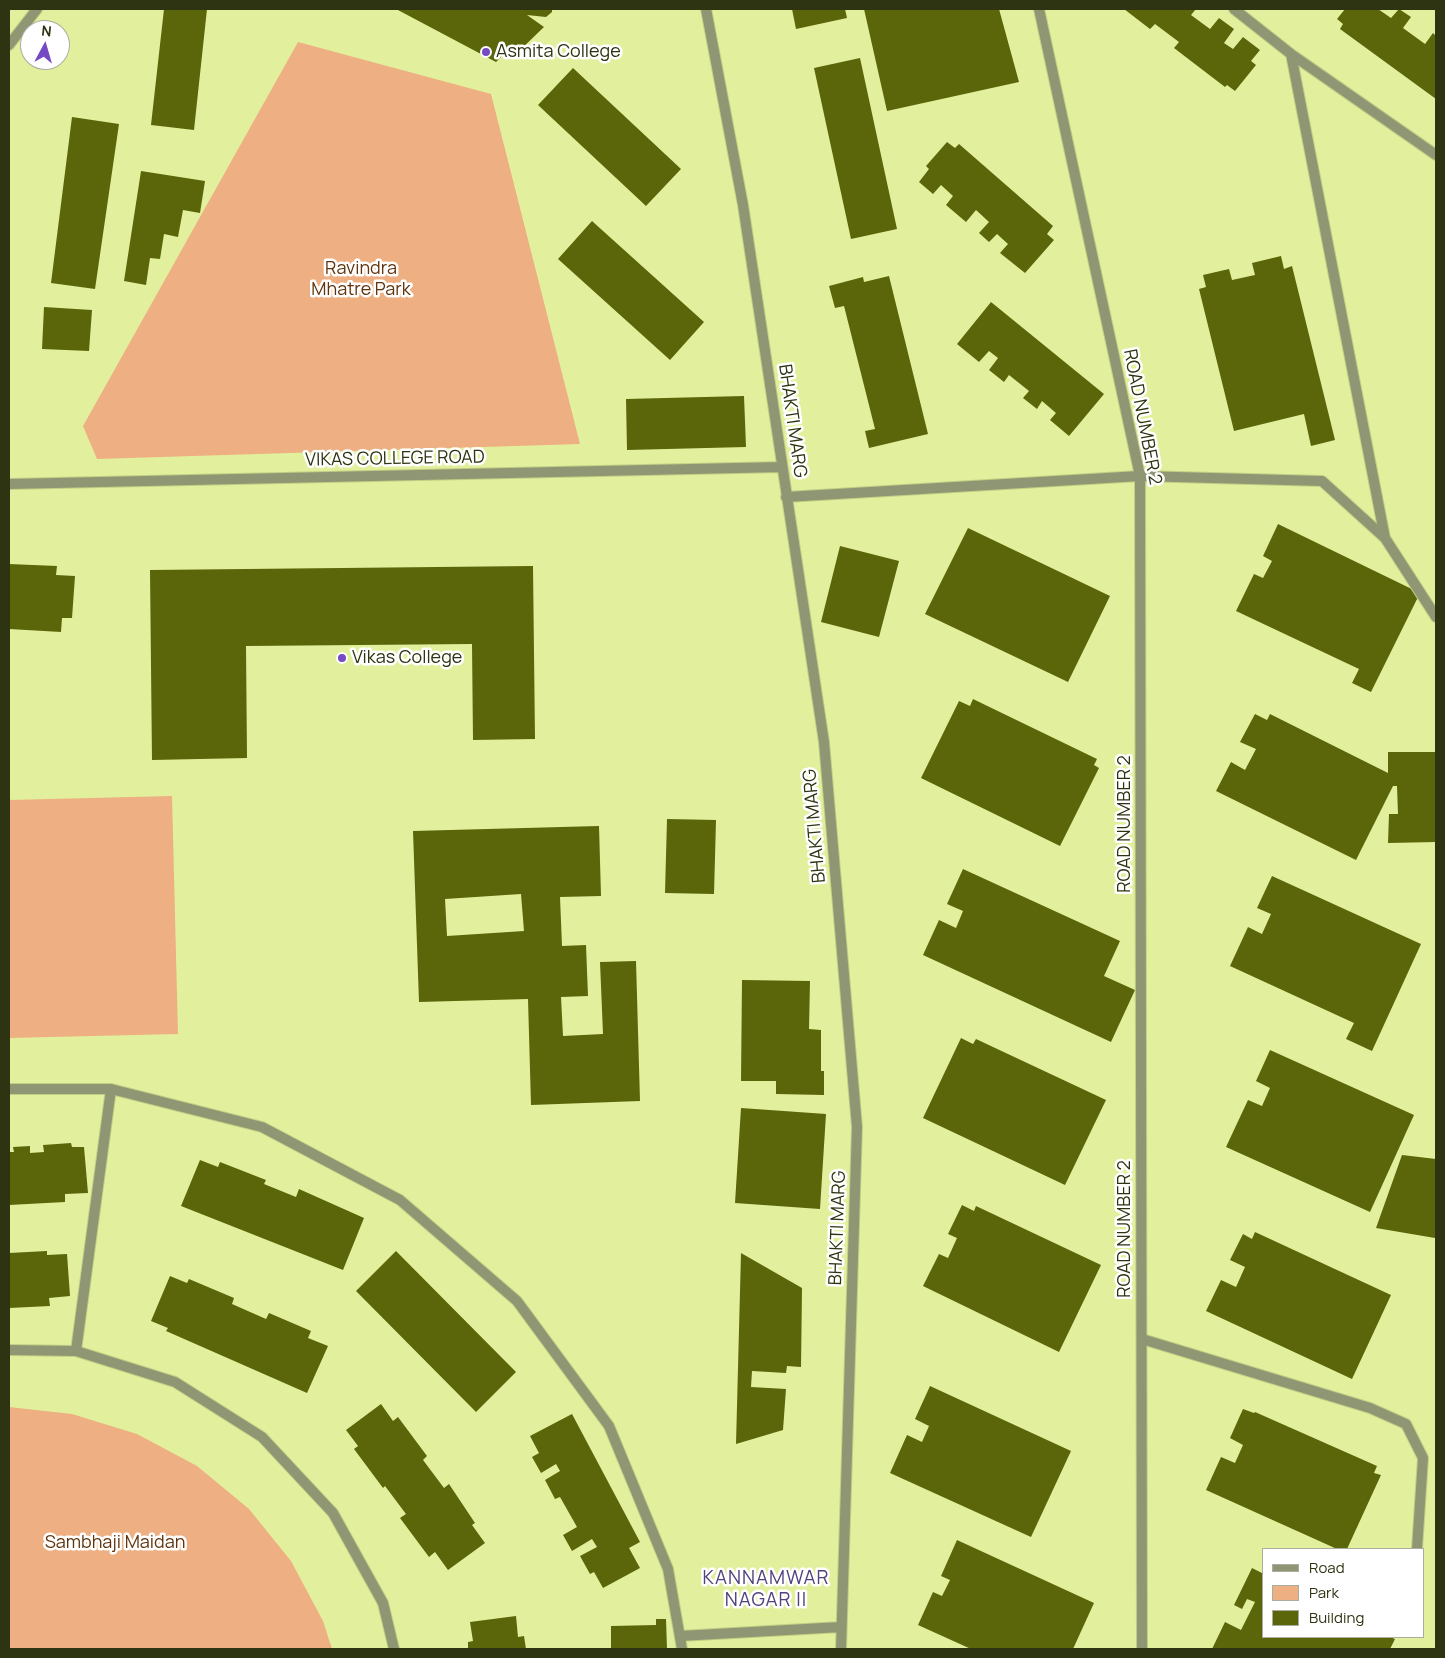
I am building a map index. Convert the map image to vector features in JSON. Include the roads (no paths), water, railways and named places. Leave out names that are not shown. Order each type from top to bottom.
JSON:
[{"type":"street","points":[[9,46],[37,9]]},
{"type":"street","name":"BHAKTI MARG","points":[[706,9],[743,205],[824,742],[857,1127],[841,1649]]},
{"type":"street","name":"ROAD NUMBER 2","points":[[1039,9],[1140,476],[1142,1649]]},
{"type":"street","points":[[1234,9],[1291,54],[1436,155]]},
{"type":"street","points":[[1291,54],[1386,538]]},
{"type":"street","name":"VIKAS COLLEGE ROAD","points":[[9,484],[782,467]]},
{"type":"street","points":[[786,497],[1140,476],[1322,481],[1386,538],[1436,617]]},
{"type":"street","points":[[9,1089],[111,1089],[262,1128],[400,1200],[517,1301],[608,1426],[668,1569],[682,1649]]},
{"type":"street","points":[[76,1351],[111,1089]]},
{"type":"street","points":[[1142,1339],[1370,1408],[1406,1424],[1423,1458],[1417,1548]]},
{"type":"street","points":[[9,1350],[76,1351],[175,1382],[262,1437],[333,1513],[383,1604],[394,1649]]},
{"type":"street","points":[[680,1636],[841,1627]]},
{"type":"place","name":"Asmita College","points":[[486,52]]},
{"type":"place","name":"Vikas College","points":[[342,658]]},
{"type":"district","name":"KANNAMWAR NAGAR II","points":[[766,1590]]},
{"type":"park label","name":"Ravindra Mhatre Park","points":[[361,279]]},
{"type":"park label","name":"Sambhaji Maidan","points":[[115,1543]]}]
